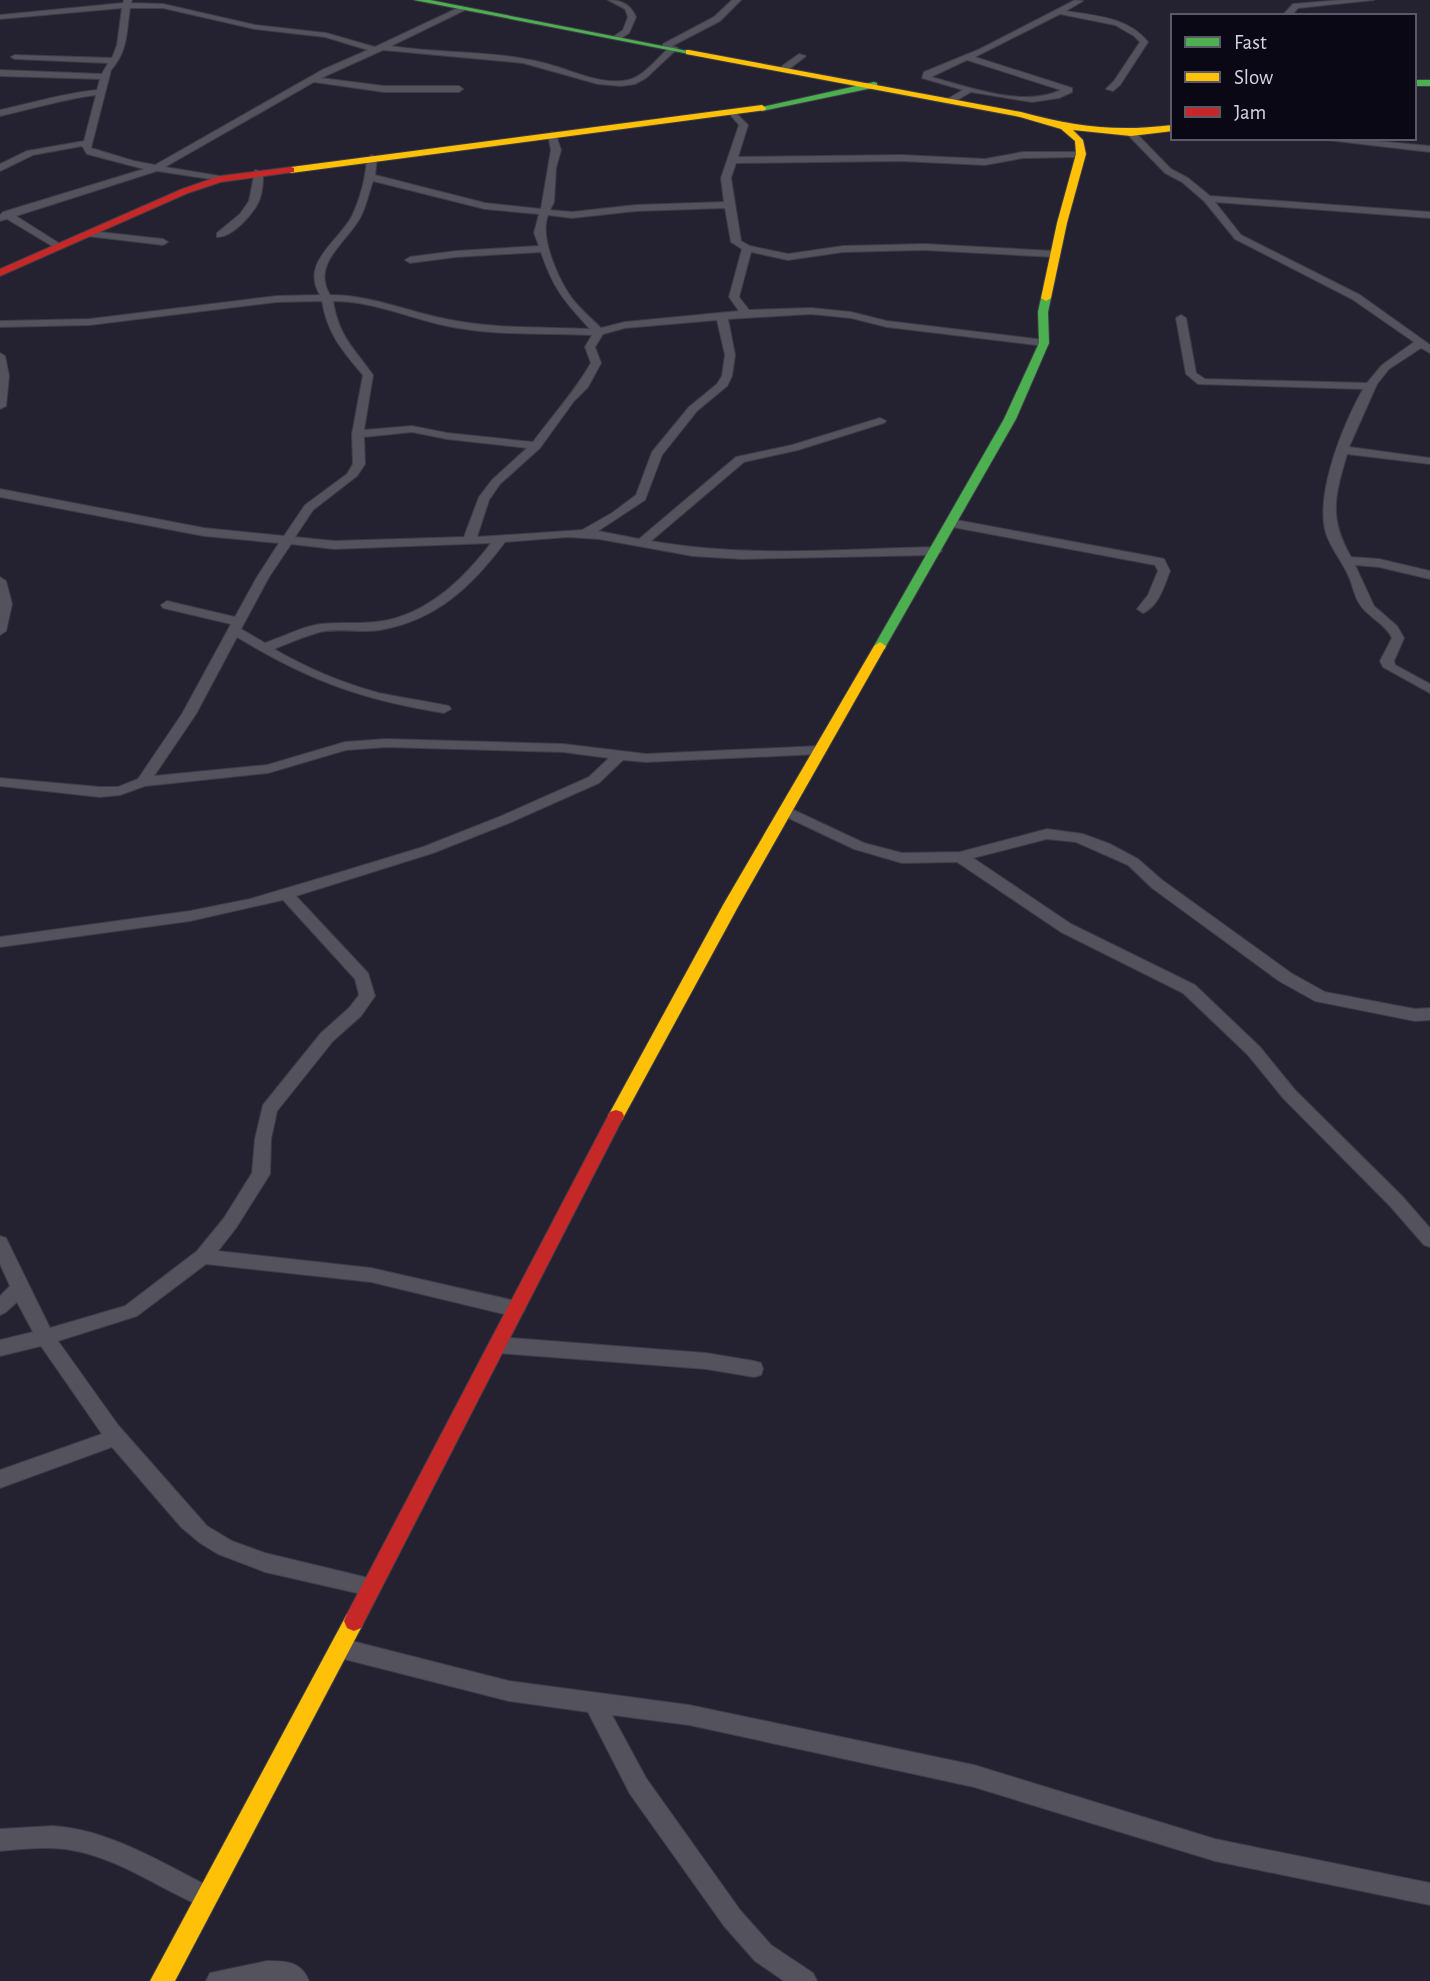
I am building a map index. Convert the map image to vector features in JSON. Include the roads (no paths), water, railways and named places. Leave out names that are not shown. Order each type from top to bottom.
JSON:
[{"type":"main road","points":[[418,0],[952,100],[1064,127],[1131,133],[1171,128]]},
{"type":"main road","points":[[0,273],[220,179],[733,113],[874,85]]},
{"type":"main road","points":[[162,1981],[340,1648],[639,1072],[1010,419],[1044,343],[1043,312],[1081,154],[1079,140],[1064,127]]},
{"type":"street","points":[[612,0],[628,8],[632,17],[626,31],[617,37]]},
{"type":"street","points":[[0,17],[128,2],[184,9],[263,29],[326,35],[379,48],[443,55],[492,55],[540,64],[602,82],[617,83],[640,79],[670,47],[717,19],[737,0]]},
{"type":"street","points":[[968,58],[1069,90],[1051,100],[1037,101],[926,78],[927,74],[968,58],[1061,12],[1078,0]]},
{"type":"street","points":[[1288,14],[1296,6],[1307,4],[1370,0]]},
{"type":"street","points":[[128,2],[124,13],[126,32],[116,61],[107,70],[86,148],[90,152],[156,168],[220,179]]},
{"type":"street","points":[[5,217],[156,168],[313,79],[462,8]]},
{"type":"street","points":[[1061,12],[1118,24],[1140,37],[1144,43],[1110,89]]},
{"type":"street","points":[[785,68],[802,56]]},
{"type":"street","points":[[15,57],[116,61]]},
{"type":"street","points":[[0,73],[106,77]]},
{"type":"street","points":[[313,79],[384,89],[459,89]]},
{"type":"street","points":[[952,100],[970,89]]},
{"type":"street","points":[[0,113],[44,104],[64,96],[102,92]]},
{"type":"street","points":[[733,113],[744,125],[726,178],[736,242],[747,248],[788,257],[843,248],[911,247],[1055,254]]},
{"type":"street","points":[[1131,133],[1168,171],[1185,180],[1207,199],[1238,237],[1356,298],[1394,321],[1425,347],[1381,371],[1370,386],[1335,474],[1330,525],[1365,604],[1374,615],[1397,633],[1398,638],[1387,661],[1390,667],[1430,688]]},
{"type":"street","points":[[552,135],[556,150],[551,168],[549,202],[543,212],[539,233],[543,249],[567,299],[599,332]]},
{"type":"street","points":[[1335,140],[1430,149]]},
{"type":"street","points":[[0,168],[16,158],[86,143]]},
{"type":"street","points":[[732,160],[901,158],[985,162],[1023,155],[1081,154]]},
{"type":"street","points":[[143,782],[188,714],[263,577],[309,508],[351,476],[359,464],[358,434],[368,375],[340,340],[331,323],[327,298],[318,285],[319,271],[331,247],[352,225],[370,177],[372,158]]},
{"type":"street","points":[[220,235],[251,208],[260,188],[258,172]]},
{"type":"street","points":[[370,177],[485,206],[572,215],[636,208],[729,205]]},
{"type":"street","points":[[1207,199],[1430,215]]},
{"type":"street","points":[[0,210],[5,217],[60,247]]},
{"type":"street","points":[[90,234],[163,242]]},
{"type":"street","points":[[746,314],[734,297],[747,248]]},
{"type":"street","points":[[410,260],[456,254],[543,249]]},
{"type":"street","points":[[0,324],[90,322],[255,301],[348,298],[382,304],[447,323],[479,328],[599,332],[625,326],[746,314],[824,313],[887,324],[1044,343]]},
{"type":"street","points":[[583,534],[616,516],[641,497],[656,454],[693,409],[722,386],[727,376],[730,355],[722,317]]},
{"type":"street","points":[[1181,318],[1191,374],[1202,382],[1370,386]]},
{"type":"street","points":[[470,541],[483,500],[496,482],[536,446],[570,398],[584,385],[596,363],[590,347],[599,332]]},
{"type":"street","points":[[0,356],[4,376],[0,407]]},
{"type":"street","points":[[642,542],[740,460],[794,448],[880,421]]},
{"type":"street","points":[[358,434],[412,429],[447,436],[536,446]]},
{"type":"street","points":[[1343,450],[1430,461]]},
{"type":"street","points":[[0,493],[204,531],[346,545],[583,534],[693,552],[742,555],[936,551]]},
{"type":"street","points":[[951,523],[1160,562],[1164,571],[1154,596],[1143,609]]},
{"type":"street","points":[[264,648],[320,628],[379,626],[421,612],[442,601],[475,573],[501,538]]},
{"type":"street","points":[[1346,560],[1379,563],[1430,575]]},
{"type":"street","points":[[0,581],[6,604],[0,631]]},
{"type":"street","points":[[167,605],[238,626],[264,648],[312,674],[350,689],[444,709]]},
{"type":"street","points":[[0,782],[100,792],[120,791],[143,782],[268,769],[345,746],[386,743],[563,748],[619,756],[713,756],[820,750]]},
{"type":"street","points":[[0,942],[190,915],[286,894],[428,850],[505,820],[594,780],[619,756]]},
{"type":"street","points":[[785,811],[859,846],[886,855],[918,859],[960,857],[1047,834],[1078,837],[1133,862],[1157,884],[1285,977],[1321,997],[1415,1015],[1430,1014]]},
{"type":"street","points":[[960,857],[1066,928],[1189,989],[1254,1051],[1289,1094],[1396,1201],[1430,1240]]},
{"type":"street","points":[[0,1348],[43,1335],[89,1326],[131,1311],[203,1256],[230,1223],[261,1174],[263,1139],[269,1109],[327,1037],[355,1012],[367,996],[362,977],[286,894]]},
{"type":"street","points":[[0,1243],[43,1335],[70,1379],[116,1437],[206,1537],[250,1556],[370,1587]]},
{"type":"street","points":[[203,1256],[371,1275],[516,1308]]},
{"type":"street","points":[[0,1307],[20,1288]]},
{"type":"street","points":[[498,1345],[706,1361],[754,1369]]},
{"type":"street","points":[[0,1479],[116,1437]]},
{"type":"street","points":[[340,1648],[509,1691],[689,1715],[974,1776],[1215,1850],[1430,1894]]},
{"type":"street","points":[[595,1704],[638,1786],[732,1919],[763,1953],[806,1981]]},
{"type":"street","points":[[0,1840],[79,1840],[144,1866],[206,1897]]},
{"type":"street","points":[[218,1981],[267,1973],[289,1973],[297,1981]]}]
